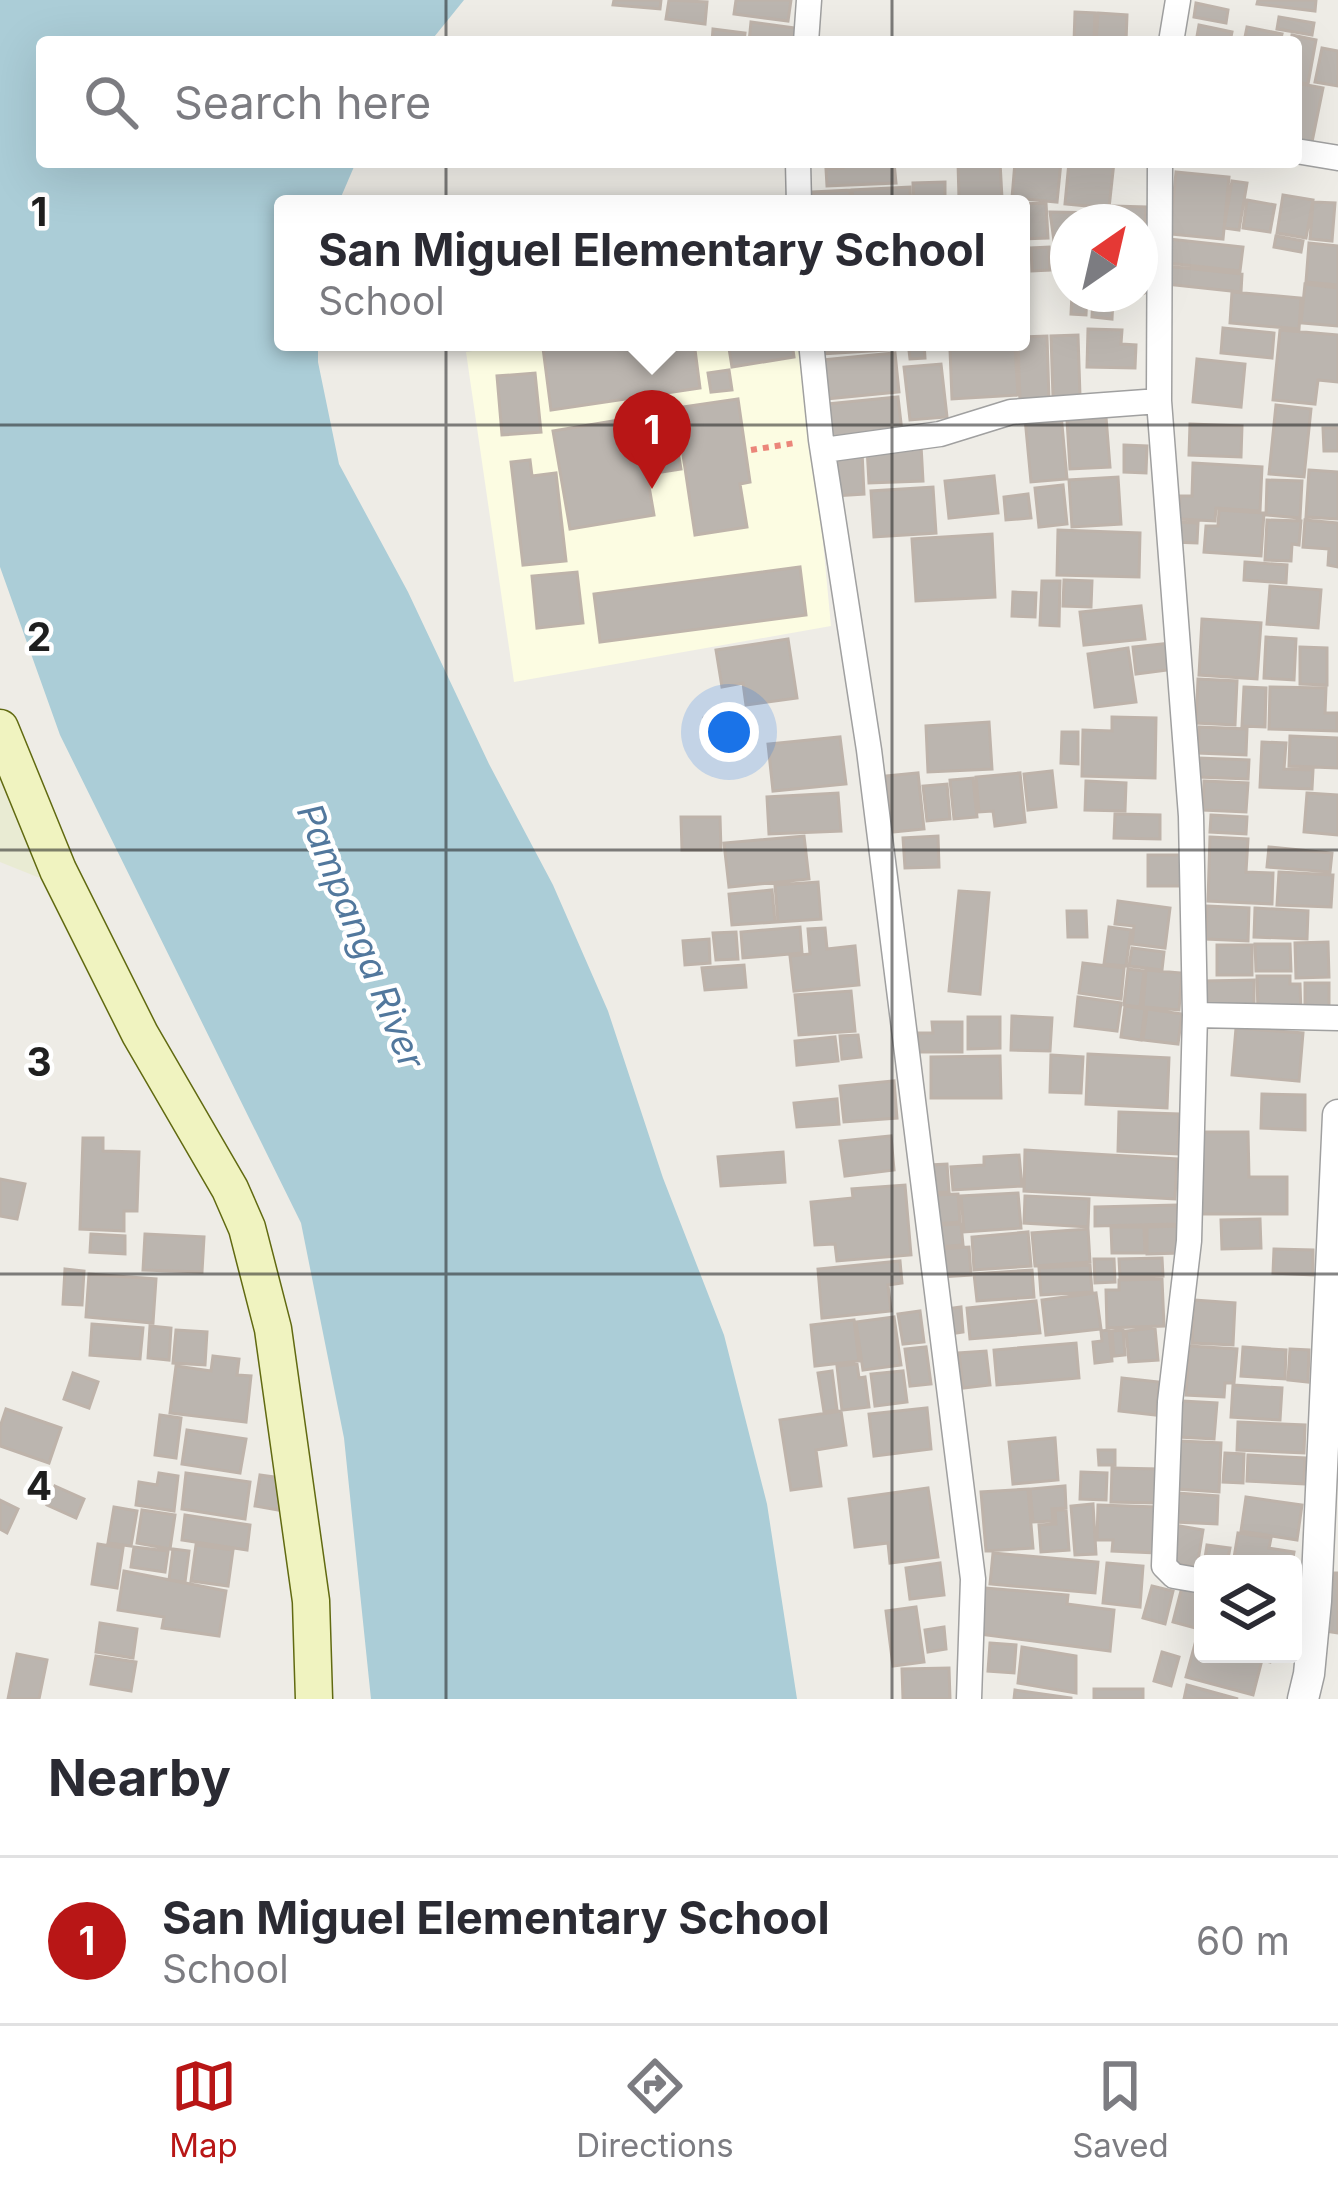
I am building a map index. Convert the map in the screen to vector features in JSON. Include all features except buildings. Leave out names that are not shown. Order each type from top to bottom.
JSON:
[{"type":"main road","points":[[0,728],[58,870],[140,1034],[230,1189],[247,1228],[277,1352],[311,1601],[314,1699]]},
{"type":"street","points":[[806,36],[809,0]]},
{"type":"street","points":[[1172,36],[1178,0]]},
{"type":"street","points":[[1302,153],[1338,158]]},
{"type":"street","points":[[1160,168],[1159,401],[1191,816],[1195,1015],[1189,1240],[1170,1402],[1163,1525],[1167,1572],[1194,1579]]},
{"type":"street","points":[[812,351],[869,750],[973,1579],[969,1699]]},
{"type":"street","points":[[822,445],[940,434],[1010,412],[1159,401]]},
{"type":"street","points":[[1195,1015],[1338,1018]]},
{"type":"street","points":[[1303,1699],[1304,1599],[1338,1114]]},
{"type":"path","points":[[751,449],[822,445]]},
{"type":"shaded area","points":[[805,351],[831,626],[514,682],[466,352]]},
{"type":"shaded area","points":[[0,777],[45,880],[0,862]]},
{"type":"water","name":"Pampanga River","points":[[0,0],[464,0],[435,36],[36,36],[36,168],[353,168],[342,195],[274,195],[274,351],[318,351],[339,464],[553,885],[608,1011],[663,1178],[724,1335],[767,1504],[797,1699],[371,1699],[344,1438],[301,1223],[60,735],[0,567]]},
{"type":"place","name":"San Miguel Elementary School","points":[[652,489]]}]
